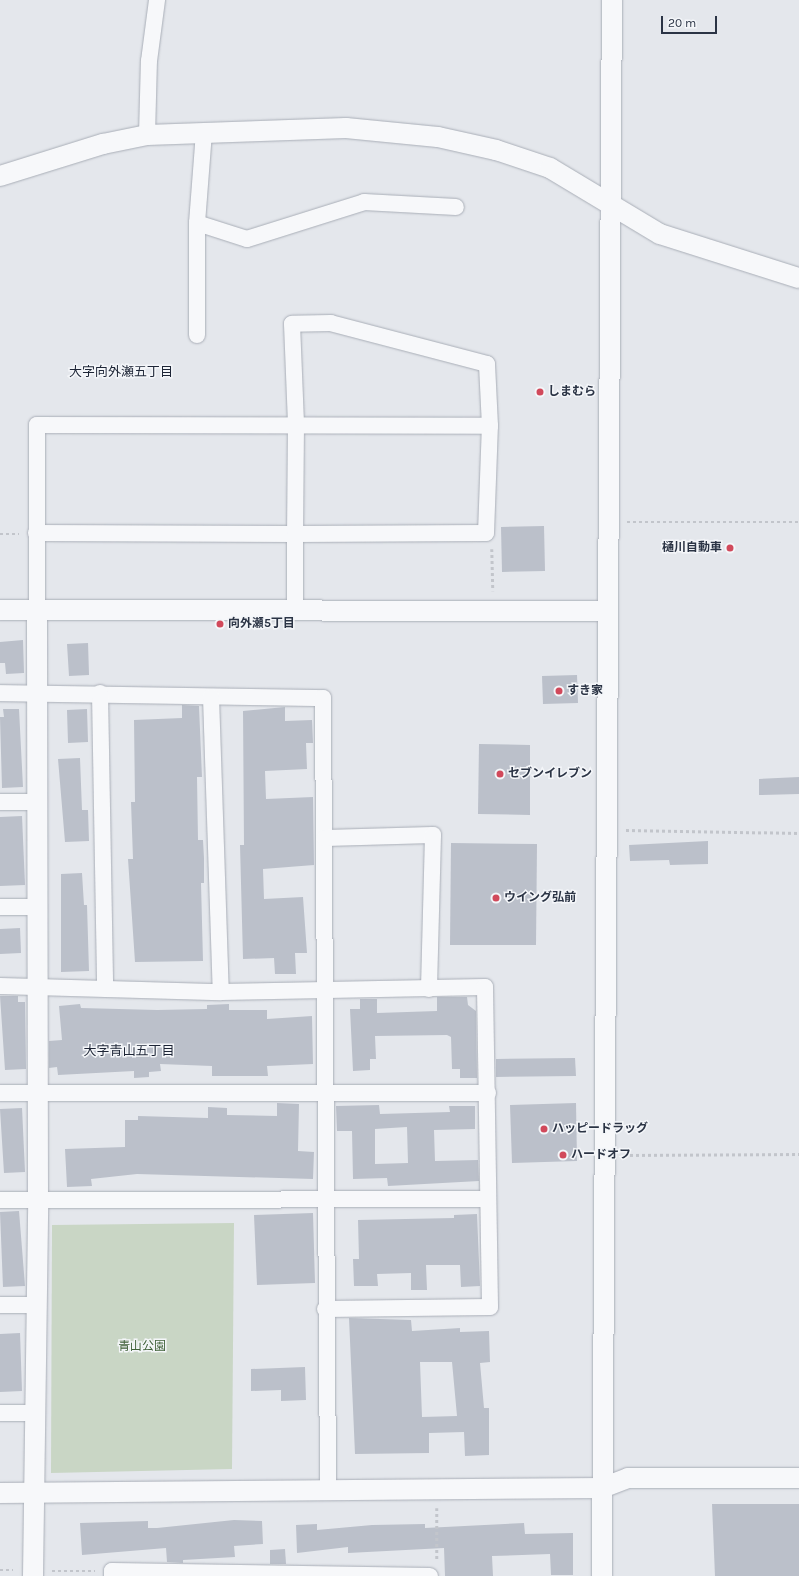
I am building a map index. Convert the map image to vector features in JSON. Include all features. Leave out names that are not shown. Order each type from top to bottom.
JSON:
[{"type":"street","points":[[147,135],[149,61],[157,0]]},
{"type":"street","points":[[602,1576],[606,611],[612,0]]},
{"type":"street","points":[[0,176],[103,144],[147,135],[346,128],[438,137],[496,150],[550,168],[660,234],[799,278]]},
{"type":"street","points":[[198,335],[197,223],[204,133]]},
{"type":"street","points":[[197,223],[247,239],[364,202],[456,207]]},
{"type":"street","points":[[36,533],[296,534],[486,534],[490,426],[487,364],[331,324],[292,324],[296,424],[296,534],[295,610]]},
{"type":"street","points":[[34,1572],[32,1493],[38,1201],[38,986],[35,692],[37,610],[37,425],[296,424],[490,426]]},
{"type":"street","points":[[0,610],[606,611]]},
{"type":"street","points":[[0,693],[100,693],[211,697],[323,698],[326,989],[324,1093],[326,1202],[325,1309],[328,1490]]},
{"type":"street","points":[[100,693],[105,989]]},
{"type":"street","points":[[211,697],[221,992]]},
{"type":"street","points":[[0,802],[36,802]]},
{"type":"street","points":[[325,838],[433,834],[429,989]]},
{"type":"street","points":[[0,907],[37,907]]},
{"type":"street","points":[[0,986],[221,992],[486,987],[490,1307],[325,1309]]},
{"type":"street","points":[[0,1094],[488,1093]]},
{"type":"street","points":[[0,1200],[326,1202],[488,1199]]},
{"type":"street","points":[[0,1305],[36,1305]]},
{"type":"street","points":[[0,1413],[34,1413]]},
{"type":"street","points":[[0,1493],[602,1488],[628,1478],[799,1478]]},
{"type":"street","points":[[112,1574],[430,1575]]},
{"type":"path","points":[[607,522],[799,522]]},
{"type":"path","points":[[486,534],[492,541],[493,592]]},
{"type":"path","points":[[605,829],[799,833]]},
{"type":"path","points":[[604,1155],[799,1154]]},
{"type":"path","points":[[430,1575],[437,1562],[437,1508]]},
{"type":"path","points":[[0,1570],[112,1574]]},
{"type":"green space","name":"青山公園","points":[[234,1223],[232,1469],[51,1473],[52,1225]]},
{"type":"building","points":[[544,526],[545,571],[502,572],[501,527]]},
{"type":"building","points":[[23,640],[24,673],[6,674],[5,663],[0,663],[0,642]]},
{"type":"building","points":[[88,643],[89,675],[69,676],[67,644]]},
{"type":"building","points":[[577,675],[578,703],[543,704],[542,676]]},
{"type":"building","points":[[182,705],[199,706],[202,777],[197,777],[198,840],[203,840],[204,858],[204,883],[201,883],[203,961],[135,962],[128,859],[133,859],[131,802],[135,802],[134,720],[182,718]]},
{"type":"building","points":[[285,707],[285,721],[312,720],[313,743],[306,743],[307,769],[265,771],[266,799],[313,797],[314,865],[263,869],[264,899],[303,897],[307,953],[295,953],[296,974],[275,974],[274,958],[243,959],[240,845],[244,845],[243,711]]},
{"type":"building","points":[[3,709],[19,709],[23,787],[2,788],[0,717],[4,717]]},
{"type":"building","points":[[87,709],[88,742],[68,743],[67,710]]},
{"type":"building","points":[[479,744],[530,745],[530,815],[478,814]]},
{"type":"building","points":[[80,758],[82,810],[88,810],[89,841],[65,842],[58,759]]},
{"type":"building","points":[[799,777],[799,794],[759,795],[759,779]]},
{"type":"building","points":[[22,816],[25,885],[0,886],[0,817]]},
{"type":"building","points":[[708,841],[708,864],[670,865],[669,860],[630,861],[629,845]]},
{"type":"building","points":[[451,843],[537,844],[536,945],[450,945]]},
{"type":"building","points":[[82,873],[84,905],[87,905],[89,971],[61,972],[61,874]]},
{"type":"building","points":[[20,928],[21,953],[0,954],[0,929]]},
{"type":"building","points":[[0,996],[18,996],[18,1002],[25,1002],[26,1069],[5,1070]]},
{"type":"building","points":[[437,997],[467,997],[468,1005],[476,1011],[477,1078],[460,1078],[460,1069],[452,1069],[451,1037],[447,1035],[375,1036],[376,1059],[370,1059],[370,1070],[353,1071],[350,1009],[360,1009],[360,999],[377,999],[377,1013],[437,1011]]},
{"type":"building","points":[[80,1004],[81,1008],[157,1010],[207,1009],[207,1005],[229,1004],[229,1010],[267,1010],[267,1019],[312,1016],[313,1064],[267,1066],[268,1076],[212,1076],[212,1066],[160,1064],[161,1071],[149,1072],[149,1077],[134,1078],[134,1071],[58,1075],[57,1067],[49,1068],[49,1041],[62,1040],[59,1006]]},
{"type":"building","points":[[575,1058],[576,1076],[496,1077],[496,1059]]},
{"type":"building","points":[[277,1103],[299,1104],[298,1151],[314,1152],[313,1179],[137,1174],[91,1179],[92,1186],[67,1187],[65,1149],[125,1147],[125,1120],[138,1120],[138,1116],[208,1118],[208,1107],[227,1108],[227,1115],[277,1116]]},
{"type":"building","points":[[576,1103],[577,1161],[512,1163],[510,1105]]},
{"type":"building","points":[[379,1105],[380,1114],[450,1112],[449,1106],[475,1106],[475,1129],[434,1130],[435,1161],[478,1160],[479,1181],[388,1186],[387,1178],[353,1179],[352,1131],[337,1131],[336,1106]],"holes":[[[407,1127],[408,1163],[375,1164],[375,1129]]]},
{"type":"building","points":[[22,1108],[25,1172],[4,1173],[0,1109]]},
{"type":"building","points":[[19,1211],[25,1286],[3,1287],[0,1212]]},
{"type":"building","points":[[313,1213],[315,1283],[257,1285],[254,1215]]},
{"type":"building","points":[[477,1214],[480,1286],[461,1287],[460,1265],[426,1265],[427,1290],[411,1290],[411,1273],[377,1274],[378,1286],[354,1286],[353,1259],[359,1259],[358,1220],[454,1218],[454,1215]]},
{"type":"building","points":[[349,1318],[411,1320],[412,1331],[460,1328],[460,1332],[489,1331],[490,1362],[480,1363],[484,1408],[489,1408],[489,1455],[465,1456],[464,1432],[429,1433],[429,1453],[355,1454]],"holes":[[[420,1362],[452,1362],[457,1416],[422,1417]]]},
{"type":"building","points":[[20,1333],[22,1391],[0,1392],[0,1334]]},
{"type":"building","points":[[305,1367],[306,1400],[281,1401],[281,1390],[251,1391],[251,1369]]},
{"type":"building","points":[[712,1504],[799,1504],[799,1576],[715,1576]]},
{"type":"building","points":[[234,1520],[262,1521],[263,1544],[234,1546],[235,1557],[183,1560],[183,1563],[167,1562],[166,1548],[82,1555],[80,1523],[148,1521],[148,1528],[157,1528]]},
{"type":"building","points":[[524,1523],[525,1534],[573,1533],[573,1575],[551,1575],[550,1554],[492,1556],[493,1576],[445,1576],[444,1548],[348,1553],[348,1547],[297,1553],[296,1525],[317,1524],[317,1530],[372,1525],[425,1524],[425,1528]]},
{"type":"building","points":[[285,1549],[286,1564],[270,1564],[270,1550]]},
{"type":"place","name":"しまむら","points":[[540,392]]},
{"type":"place","name":"樋川自動車","points":[[730,548]]},
{"type":"place","name":"向外瀬5丁目","points":[[220,624]]},
{"type":"place","name":"すき家","points":[[559,691]]},
{"type":"place","name":"セブンイレブン","points":[[500,774]]},
{"type":"place","name":"ウイング弘前","points":[[496,898]]},
{"type":"place","name":"ハッピードラッグ","points":[[544,1129]]},
{"type":"place","name":"ハードオフ","points":[[563,1155]]},
{"type":"district","name":"大字向外瀬五丁目","points":[[121,372]]},
{"type":"district","name":"大字青山五丁目","points":[[129,1051]]}]
